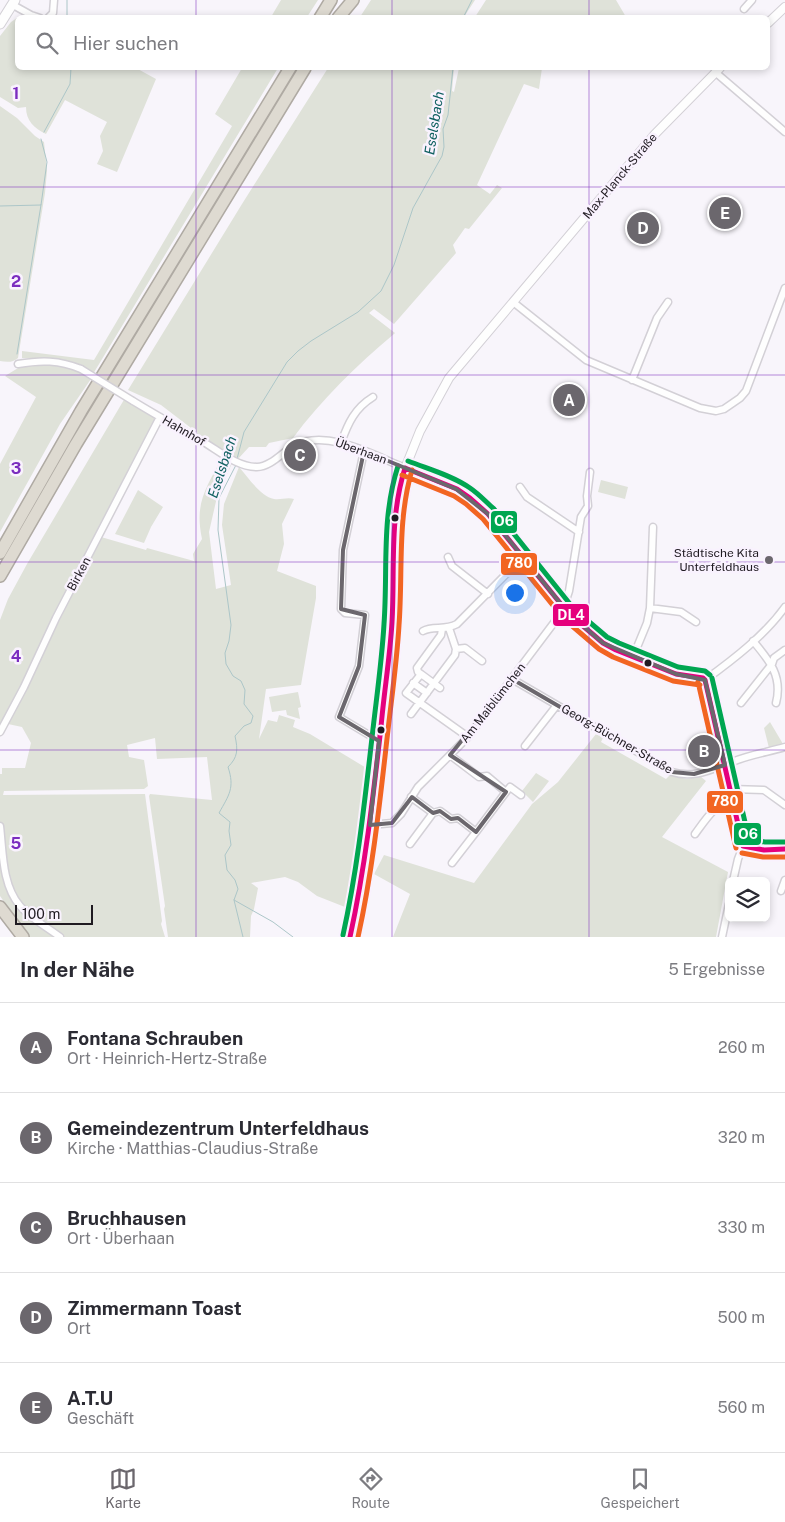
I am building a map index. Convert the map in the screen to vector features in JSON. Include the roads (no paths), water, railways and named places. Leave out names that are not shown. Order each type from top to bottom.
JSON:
[{"type":"highway","points":[[338,15],[346,0]]},
{"type":"highway","points":[[339,15],[353,0]]},
{"type":"highway","points":[[322,15],[330,1]]},
{"type":"highway","points":[[0,554],[81,411],[289,70]]},
{"type":"highway","points":[[0,582],[3,571],[76,444],[305,70]]},
{"type":"highway","points":[[0,907],[23,937]]},
{"type":"main road","points":[[0,24],[14,3]]},
{"type":"street","points":[[51,15],[53,13],[54,0]]},
{"type":"street","points":[[744,9],[752,0]]},
{"type":"street","points":[[14,3],[31,15]]},
{"type":"street","points":[[770,21],[785,7]]},
{"type":"street","points":[[718,70],[785,132]]},
{"type":"street","name":"Max-Planck-Straße","points":[[350,937],[359,899],[370,826],[392,622],[395,519],[400,481],[420,430],[442,388],[513,302],[652,137],[718,70]]},
{"type":"street","points":[[513,302],[582,357],[700,408],[716,411],[733,404],[746,391],[785,288]]},
{"type":"street","points":[[632,380],[657,318],[668,302]]},
{"type":"street","name":"Hahnhof","points":[[18,364],[48,360],[81,369],[237,462]]},
{"type":"street","points":[[341,443],[350,420],[362,404],[373,396]]},
{"type":"street","name":"Birken","points":[[0,732],[24,687],[56,618],[160,417]]},
{"type":"street","name":"Überhaan","points":[[237,462],[258,467],[267,464],[280,454],[304,442],[323,440],[341,443],[405,468]]},
{"type":"street","points":[[364,451],[343,550],[341,609],[345,613],[365,615],[359,666],[339,717],[379,741]]},
{"type":"street","points":[[405,468],[464,493],[488,514],[564,608],[603,643],[633,658],[676,674],[703,678],[705,680]]},
{"type":"street","points":[[564,608],[569,592],[581,517],[588,506],[587,496],[590,472]]},
{"type":"street","points":[[520,488],[527,497],[579,532]]},
{"type":"street","points":[[633,658],[647,623],[650,608],[653,527]]},
{"type":"street","points":[[448,557],[452,566],[488,594]]},
{"type":"street","points":[[440,688],[418,672],[417,668],[446,628],[463,618],[523,558]]},
{"type":"street","points":[[705,680],[753,641],[785,606]]},
{"type":"street","name":"Am Maiblümchen","points":[[370,826],[392,823],[401,814],[418,787],[468,737],[564,608]]},
{"type":"street","points":[[650,608],[681,612],[696,622]]},
{"type":"street","points":[[423,632],[428,628],[446,628]]},
{"type":"street","points":[[411,714],[455,655],[456,649],[446,628]]},
{"type":"street","points":[[753,641],[772,664],[780,689],[776,703]]},
{"type":"street","points":[[456,649],[465,648],[482,660]]},
{"type":"street","points":[[740,703],[772,664],[774,658],[785,650]]},
{"type":"street","points":[[421,674],[406,693],[468,737]]},
{"type":"street","name":"Georg-Büchner-Straße","points":[[512,679],[672,772],[680,774],[694,774],[785,747]]},
{"type":"street","points":[[705,680],[743,846],[735,877]]},
{"type":"street","points":[[414,683],[427,693]]},
{"type":"street","points":[[525,746],[556,705]]},
{"type":"street","points":[[450,755],[479,777],[487,776],[506,792]]},
{"type":"street","points":[[452,863],[510,787],[520,795]]},
{"type":"street","points":[[731,788],[764,790],[785,804]]},
{"type":"street","points":[[412,797],[434,813]]},
{"type":"street","points":[[695,834],[720,804],[733,799]]},
{"type":"street","points":[[410,844],[434,813],[440,811],[451,819],[458,818],[476,832]]},
{"type":"street","points":[[0,826],[8,886],[12,895],[20,907],[60,937]]},
{"type":"street","points":[[743,846],[764,850],[785,849]]},
{"type":"street","points":[[782,891],[785,880]]},
{"type":"street","points":[[722,937],[725,922]]},
{"type":"waterway","points":[[67,0],[67,15]]},
{"type":"waterway","name":"Eselsbach","points":[[464,15],[472,0]]},
{"type":"waterway","points":[[44,132],[70,84],[71,70]]},
{"type":"waterway","name":"Eselsbach","points":[[237,459],[244,432],[287,362],[311,341],[358,312],[381,291],[394,265],[413,208],[442,156],[444,147],[443,129],[448,115],[453,70]]},
{"type":"waterway","points":[[0,206],[41,205],[47,162],[41,139]]},
{"type":"waterway","points":[[17,354],[41,205]]},
{"type":"waterway","name":"Eselsbach","points":[[236,465],[219,498],[218,530],[231,625],[225,653],[226,664],[233,676],[241,681],[245,690],[244,704],[253,716],[251,723],[244,726],[235,736],[236,753],[234,760],[228,767],[231,781],[230,791],[219,813],[230,822],[231,845],[225,855],[227,870],[235,880],[238,889],[234,900],[243,937]]},
{"type":"waterway","points":[[234,900],[273,922],[293,937]]},
{"type":"place","name":"A.T.U","points":[[725,213]]},
{"type":"place","name":"Zimmermann Toast","points":[[643,228]]},
{"type":"place","name":"Fontana Schrauben","points":[[569,400]]},
{"type":"place","name":"Bruchhausen","points":[[300,455]]},
{"type":"place","name":"Städtische Kita Unterfeldhaus","points":[[769,560]]},
{"type":"place","name":"Gemeindezentrum Unterfeldhaus","points":[[704,751]]}]
